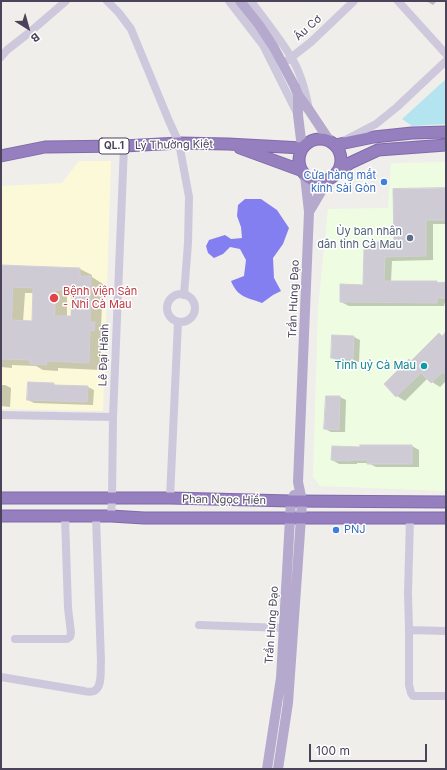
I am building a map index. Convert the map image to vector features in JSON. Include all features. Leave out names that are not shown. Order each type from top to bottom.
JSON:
[{"type":"highway","points":[[332,143],[412,133],[446,132]]},
{"type":"highway","points":[[303,173],[298,162],[302,148],[312,140],[318,139],[324,139],[332,143],[340,151],[342,158],[338,172]]},
{"type":"highway","name":"Lý Thường Kiệt","points":[[1,156],[45,147],[124,146],[179,143],[302,148]]},
{"type":"highway","name":"Lý Thường Kiệt","points":[[228,144],[303,173]]},
{"type":"highway","points":[[328,180],[350,163],[378,150],[446,145]]},
{"type":"highway","name":"QL.1","points":[[303,173],[310,179],[316,181],[322,182],[328,180]]},
{"type":"highway","name":"Phan Ngọc Hiển","points":[[1,498],[170,498],[446,502]]},
{"type":"highway","name":"Phan Ngọc Hiển","points":[[1,516],[111,516],[144,518],[446,518]]},
{"type":"main road","points":[[240,1],[273,46],[296,91],[332,143]]},
{"type":"main road","points":[[296,91],[302,148]]},
{"type":"main road","name":"Trần Hưng Đạo","points":[[267,769],[281,678],[286,667],[296,518],[309,212],[303,173]]},
{"type":"main road","name":"Trần Hưng Đạo","points":[[309,212],[328,180]]},
{"type":"main road","name":"Trần Hưng Đạo","points":[[278,769],[288,703],[284,628],[296,518]]},
{"type":"street","points":[[1,57],[7,50],[66,1]]},
{"type":"street","points":[[107,1],[119,13],[131,29],[179,143],[189,197],[188,243],[184,294]]},
{"type":"street","points":[[229,1],[263,45],[298,115]]},
{"type":"street","points":[[251,1],[291,57],[300,76],[309,110]]},
{"type":"street","name":"Âu Cơ","points":[[276,70],[311,42],[354,1]]},
{"type":"street","points":[[398,1],[446,54]]},
{"type":"street","points":[[332,143],[357,134],[376,124],[397,107],[446,61]]},
{"type":"street","name":"Lê Đại Hành","points":[[111,516],[113,417],[124,146]]},
{"type":"street","points":[[184,294],[189,296],[192,300],[195,309],[192,317],[188,320],[178,322],[170,317],[167,307],[172,298],[176,295],[184,294]]},
{"type":"street","points":[[170,498],[178,322]]},
{"type":"street","points":[[1,415],[113,417]]},
{"type":"street","points":[[15,640],[70,638],[71,633],[68,602],[65,517]]},
{"type":"street","points":[[1,677],[84,691],[94,691],[99,686],[101,662],[96,517]]},
{"type":"street","points":[[410,518],[408,593],[410,693],[413,696],[446,696]]},
{"type":"street","points":[[199,625],[284,628]]},
{"type":"street","points":[[409,630],[446,631]]},
{"type":"shaded area","points":[[446,79],[446,124],[412,126],[402,119]]},
{"type":"shaded area","name":"Bệnh viện Sản - Nhi Cà Mau","points":[[79,161],[111,161],[103,411],[1,409],[1,186],[62,183]]},
{"type":"shaded area","points":[[446,162],[446,491],[320,486],[313,477],[318,308],[328,209],[388,208],[391,163]]},
{"type":"shaded area","points":[[245,199],[261,199],[277,210],[289,228],[283,244],[273,258],[274,278],[281,291],[262,303],[240,294],[231,281],[244,276],[246,260],[240,249],[230,247],[223,254],[214,258],[208,253],[206,246],[209,240],[225,235],[231,239],[242,238],[241,227],[237,216],[238,205]]},
{"type":"building","points":[[446,188],[446,220],[426,220],[426,256],[385,257],[384,281],[446,282],[446,298],[437,298],[437,303],[340,302],[340,284],[363,285],[364,249],[367,249],[367,242],[394,242],[393,189]]},
{"type":"building","points":[[1,265],[80,268],[80,276],[91,276],[90,322],[95,322],[94,331],[90,330],[89,363],[46,361],[47,365],[30,364],[30,360],[1,359]],"holes":[[[13,287],[33,288],[32,321],[12,320]],[[56,290],[72,290],[71,316],[55,316]]]},
{"type":"building","name":"Tỉnh uỷ Cà Mau","points":[[446,332],[446,375],[443,372],[431,383],[421,373],[396,397],[384,384],[409,359],[411,361],[439,333],[442,336]]},
{"type":"building","points":[[332,335],[354,336],[353,359],[331,358]]},
{"type":"building","points":[[28,382],[54,383],[54,385],[88,386],[87,402],[27,400]]},
{"type":"building","points":[[326,396],[340,396],[339,430],[324,429]]},
{"type":"building","points":[[360,445],[412,445],[412,464],[367,464],[368,460],[331,460],[332,446],[360,447]]},
{"type":"place","name":"Cửa hàng mắt kính Sài Gòn","points":[[384,182]]},
{"type":"place","name":"Ủy ban nhân dân tỉnh Cà Mau","points":[[410,238]]},
{"type":"place","name":"Bệnh viện Sản - Nhi Cà Mau","points":[[54,298]]},
{"type":"place","name":"Tỉnh uỷ Cà Mau","points":[[424,366]]},
{"type":"place","name":"PNJ","points":[[336,530]]}]
